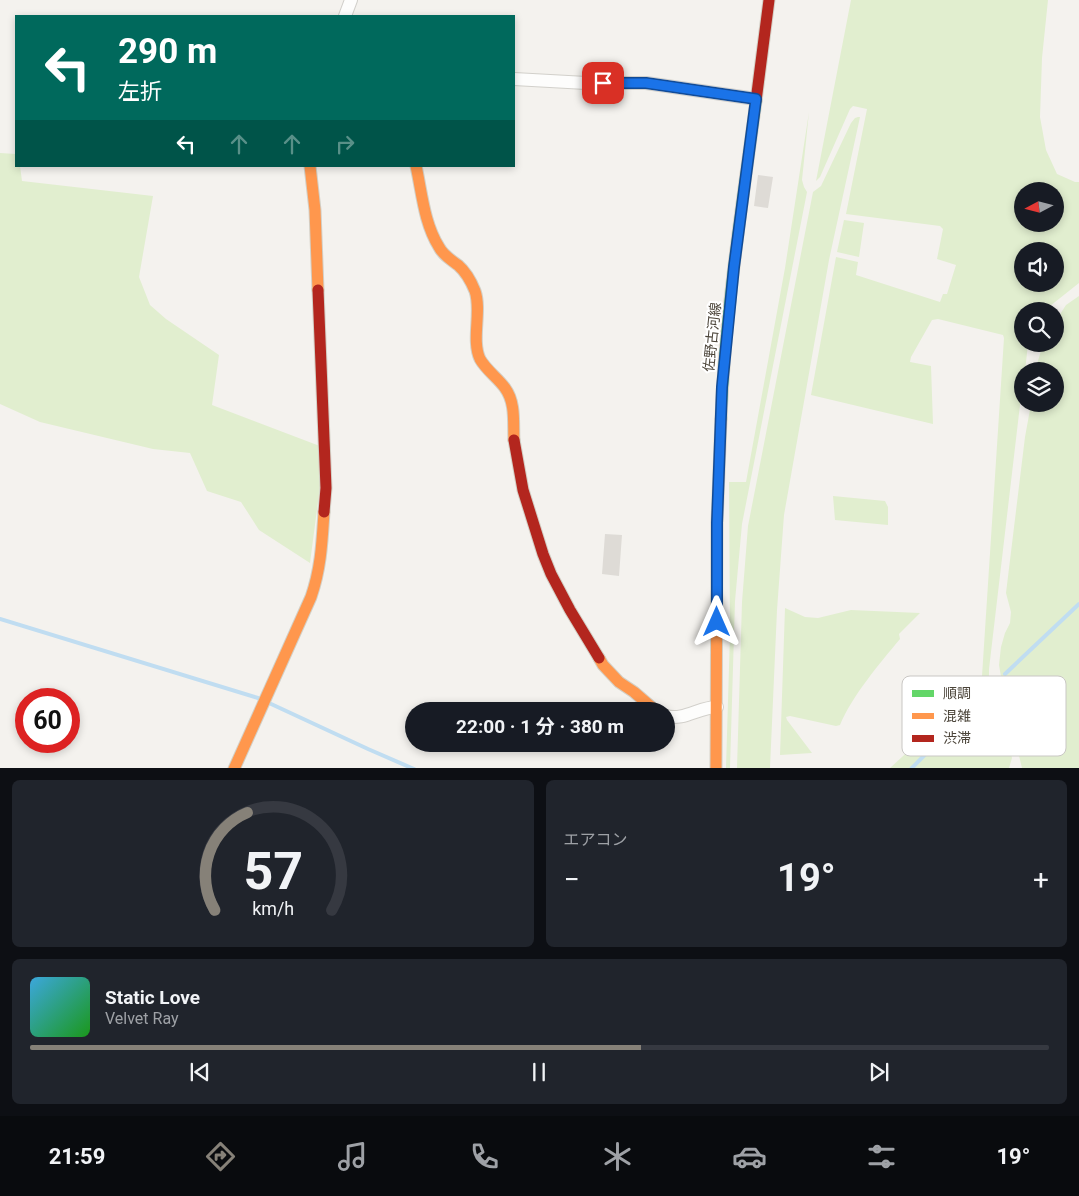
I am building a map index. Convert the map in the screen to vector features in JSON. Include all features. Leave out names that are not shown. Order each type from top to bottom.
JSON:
[{"type":"street","points":[[345,15],[350,0]]},
{"type":"street","name":"佐野古河線","points":[[716,768],[717,523],[722,387],[734,267],[769,0]]},
{"type":"street","points":[[515,79],[586,83],[646,83],[756,99]]},
{"type":"street","points":[[234,768],[311,597],[321,559],[326,480],[315,219],[310,167]]},
{"type":"street","points":[[416,167],[431,229],[438,246],[465,273],[476,291],[477,350],[481,360],[510,396],[514,414],[514,438],[523,490],[551,574],[603,665],[619,682],[646,702]]},
{"type":"street","points":[[675,718],[709,707],[716,707]]},
{"type":"green space","points":[[851,0],[1048,0],[1042,58],[1040,117],[1046,150],[1057,174],[1079,182],[1079,283],[1055,302],[1014,302],[1014,352],[1027,352],[1026,362],[1014,362],[1014,412],[1019,412],[989,676],[982,676],[1003,335],[938,319],[932,320],[910,362],[931,366],[933,424],[811,395],[836,257],[858,262],[856,275],[940,302],[943,294],[947,294],[956,265],[937,259],[943,229],[940,226],[846,214],[867,109],[853,106],[820,177],[816,181]]},
{"type":"green space","points":[[809,112],[802,180],[807,192],[742,524],[735,601],[730,768],[726,768],[730,634],[729,482],[746,482],[785,268]]},
{"type":"green space","points":[[860,117],[829,260],[784,515],[777,610],[770,768],[737,768],[742,602],[748,526],[813,192],[821,186],[851,123]]},
{"type":"green space","points":[[0,153],[15,154],[15,167],[20,167],[22,181],[153,196],[139,277],[150,305],[166,319],[219,355],[212,405],[325,448],[310,563],[259,530],[241,502],[207,491],[190,453],[153,449],[40,422],[0,404]]},
{"type":"green space","points":[[844,220],[864,223],[859,257],[837,252]]},
{"type":"green space","points":[[1079,296],[1079,768],[1022,768],[1019,756],[1066,756],[1066,676],[1001,676],[999,665],[1001,647],[1010,623],[1011,612],[1006,593],[1030,412],[1064,412],[1064,362],[1038,362],[1041,352],[1064,352],[1064,308]]},
{"type":"green space","points":[[833,496],[885,501],[888,507],[888,525],[835,520]]},
{"type":"green space","points":[[785,608],[805,617],[818,618],[851,610],[920,613],[899,634],[900,639],[859,691],[840,725],[836,726],[790,716],[786,717],[812,753],[780,755]]},
{"type":"green space","points":[[903,756],[1012,756],[1009,768],[890,768]]},
{"type":"building","points":[[758,175],[773,177],[768,208],[754,206]]},
{"type":"building","points":[[605,534],[622,535],[619,576],[602,574]]},
{"type":"waterway","points":[[1005,674],[1079,604]]},
{"type":"waterway","points":[[0,619],[258,698]]},
{"type":"waterway","points":[[269,703],[412,768]]},
{"type":"waterway","points":[[912,768],[924,756]]},
{"type":"traffic: fast","points":[[721,419],[730,299],[756,101]]},
{"type":"traffic: slow","points":[[310,167],[315,210],[318,290]]},
{"type":"traffic: slow","points":[[416,167],[424,208],[434,238],[447,257],[466,274],[475,291],[477,299],[477,351],[480,359],[509,394],[513,413],[514,440]]},
{"type":"traffic: slow","points":[[716,768],[717,523],[721,419]]},
{"type":"traffic: slow","points":[[234,768],[311,597],[319,566],[324,512]]},
{"type":"traffic: slow","points":[[599,658],[619,682],[646,702]]},
{"type":"traffic: jam","points":[[756,101],[769,0]]},
{"type":"traffic: jam","points":[[318,290],[326,488],[324,512]]},
{"type":"traffic: jam","points":[[514,440],[523,490],[543,554],[570,610],[599,658]]},
{"type":"route","points":[[603,83],[646,83],[756,99],[734,267],[722,387],[717,523],[717,622]]}]
